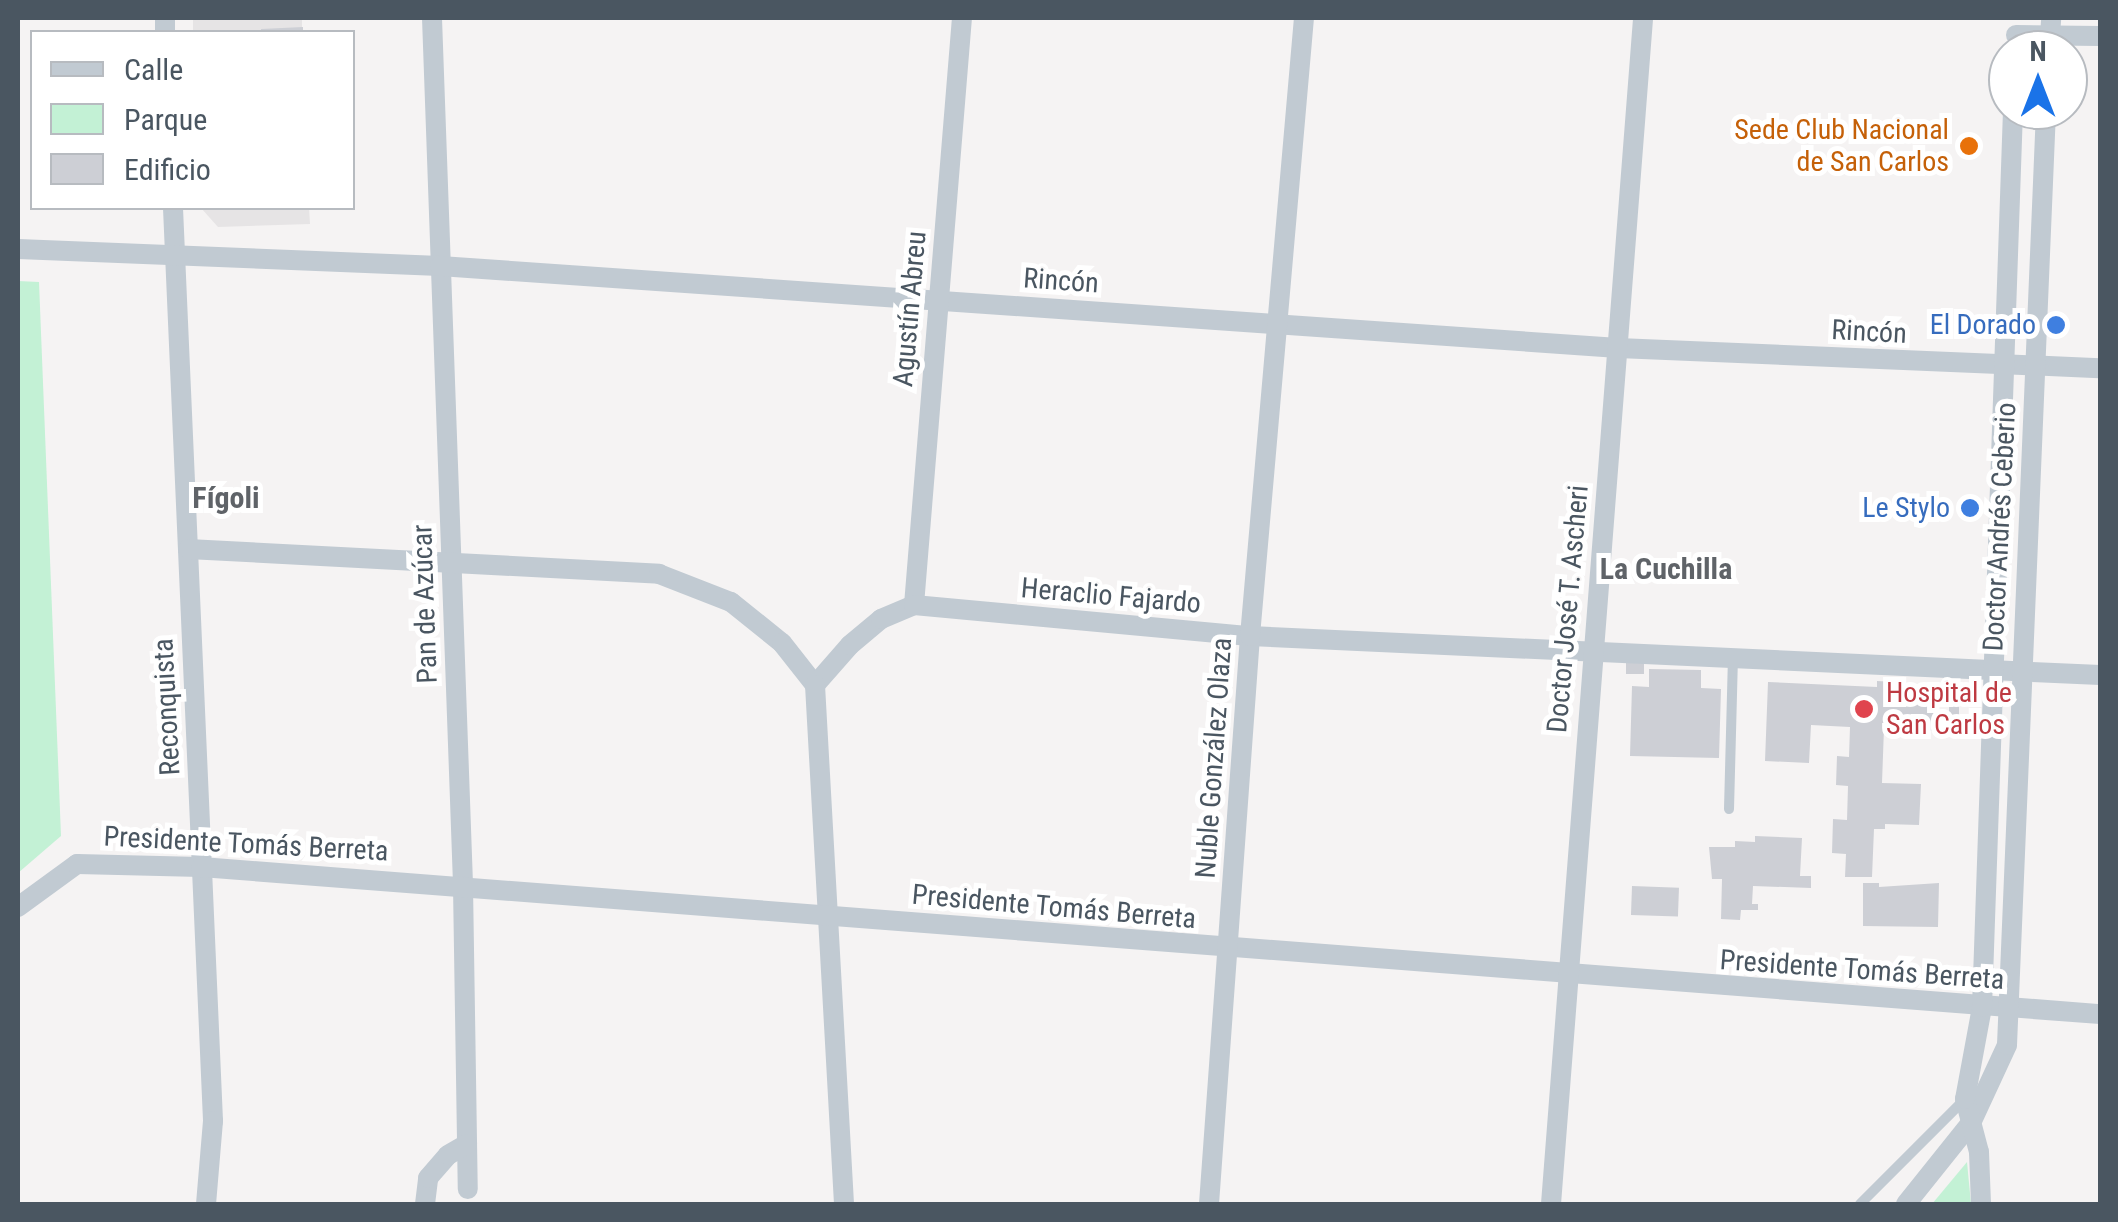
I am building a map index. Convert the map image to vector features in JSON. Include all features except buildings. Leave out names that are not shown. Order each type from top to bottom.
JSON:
[{"type":"street","name":"Pan de Azúcar","points":[[432,18],[463,886],[468,1189]]},
{"type":"street","name":"Agustín Abreu","points":[[914,606],[962,18]]},
{"type":"street","name":"Nuble González Olaza","points":[[1209,1204],[1250,636],[1304,18]]},
{"type":"street","name":"Doctor José T. Ascheri","points":[[1551,1204],[1643,18]]},
{"type":"street","name":"Doctor Andrés Ceberio","points":[[1971,1123],[1965,1099],[1982,1007],[1990,672],[2012,130]]},
{"type":"street","name":"Doctor Andrés Ceberio","points":[[1971,1123],[2007,1045],[2045,130]]},
{"type":"street","name":"Reconquista","points":[[173,210],[213,1121],[206,1204]]},
{"type":"street","name":"Rincón","points":[[18,248],[440,266],[1618,348],[2100,368]]},
{"type":"street","points":[[188,549],[620,570],[696,585],[760,622],[815,685],[844,1204]]},
{"type":"street","points":[[815,685],[850,644],[881,618],[914,606]]},
{"type":"street","name":"Heraclio Fajardo","points":[[914,606],[1250,636],[2100,675]]},
{"type":"street","name":"Presidente Tomás Berreta","points":[[18,907],[77,864],[202,867],[1228,950],[2100,1014]]},
{"type":"street","points":[[1906,1204],[1971,1123]]},
{"type":"street","points":[[1971,1123],[1979,1152],[1981,1204]]},
{"type":"street","points":[[425,1204],[428,1178],[448,1154],[467,1144]]},
{"type":"lane","points":[[1729,809],[1733,660]]},
{"type":"lane","points":[[1860,1204],[1965,1099]]},
{"type":"shaded area","points":[[193,18],[302,18],[302,30],[193,30]]},
{"type":"shaded area","points":[[203,210],[309,210],[310,224],[218,227]]},
{"type":"green space","points":[[18,281],[39,282],[61,836],[18,873]]},
{"type":"green space","points":[[1967,1162],[1971,1204],[1932,1204]]},
{"type":"place","name":"Sede Club Nacional de San Carlos","points":[[1969,146]]},
{"type":"place","name":"El Dorado","points":[[2056,325]]},
{"type":"place","name":"Le Stylo","points":[[1970,508]]},
{"type":"place","name":"Hospital de San Carlos","points":[[1864,709]]},
{"type":"district","name":"Fígoli","points":[[226,498]]},
{"type":"district","name":"La Cuchilla","points":[[1666,569]]}]
